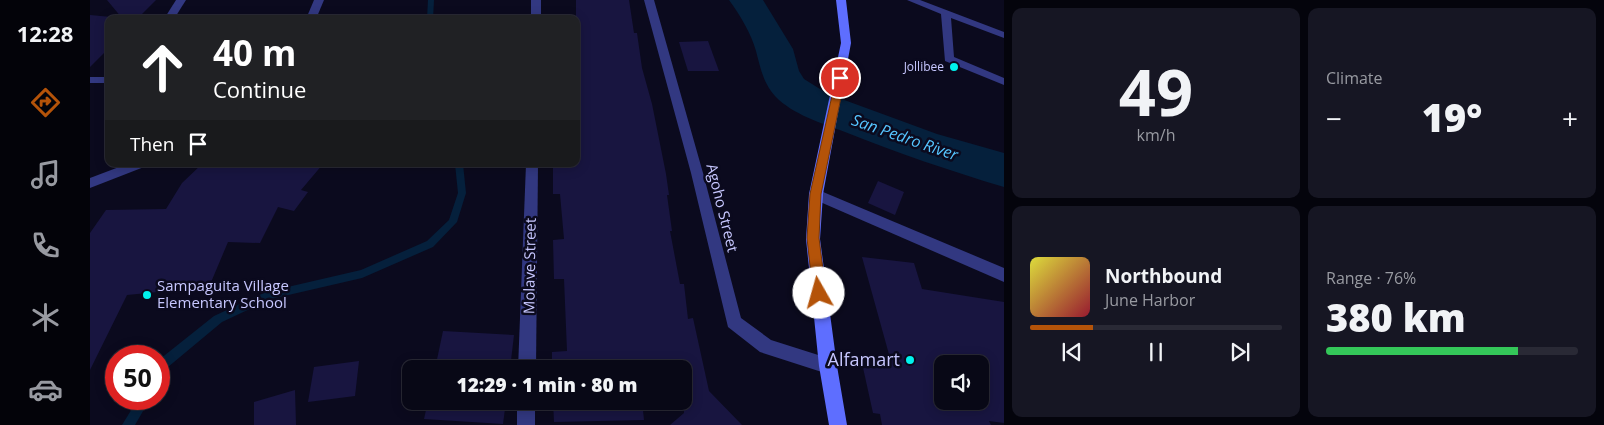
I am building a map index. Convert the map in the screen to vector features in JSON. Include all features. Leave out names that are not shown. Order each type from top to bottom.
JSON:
[{"type":"main road","points":[[838,425],[828,366],[813,238],[816,194],[846,43],[841,0]]},
{"type":"street","points":[[171,15],[181,0]]},
{"type":"street","points":[[312,15],[319,0]]},
{"type":"street","points":[[536,0],[536,15]]},
{"type":"street","name":"Agoho Street","points":[[649,0],[697,173],[734,322],[766,346],[828,366]]},
{"type":"street","points":[[912,0],[1004,35]]},
{"type":"street","points":[[946,14],[949,59],[1004,82]]},
{"type":"street","points":[[90,80],[105,80]]},
{"type":"street","points":[[90,183],[132,167]]},
{"type":"street","name":"Molave Street","points":[[527,360],[532,167]]},
{"type":"street","points":[[816,194],[1004,275]]},
{"type":"street","points":[[526,410],[526,425]]},
{"type":"building","points":[[107,0],[156,0],[141,15],[120,15]]},
{"type":"building","points":[[576,0],[629,0],[634,33],[637,33],[642,68],[652,104],[666,174],[672,231],[670,231],[680,284],[684,284],[688,319],[693,318],[709,391],[742,425],[670,425],[684,413],[684,410],[692,410],[692,360],[552,360],[552,352],[567,351],[564,279],[554,279],[553,240],[564,239],[560,194],[553,194],[553,167],[580,167],[580,15],[576,15]]},
{"type":"building","points":[[90,15],[105,16],[105,52],[90,67]]},
{"type":"building","points":[[708,41],[719,71],[688,71],[679,42]]},
{"type":"building","name":"Sampaguita Village Elementary School","points":[[199,167],[320,167],[301,190],[308,192],[294,211],[278,207],[260,243],[228,242],[209,287],[127,295],[90,370],[90,233],[106,210],[166,209],[182,183]]},
{"type":"building","points":[[878,181],[904,192],[895,215],[868,203]]},
{"type":"building","points":[[862,257],[914,263],[922,289],[1004,302],[1004,423],[989,421],[991,425],[882,425],[880,414],[873,413],[860,354],[890,358]]},
{"type":"building","points":[[443,331],[514,335],[511,360],[437,360]]},
{"type":"building","points":[[359,361],[355,396],[308,402],[314,367]]},
{"type":"building","points":[[295,390],[296,425],[254,425],[254,402]]},
{"type":"building","points":[[426,410],[505,410],[503,424],[424,419]]},
{"type":"building","points":[[553,410],[643,410],[644,420],[554,422]]},
{"type":"waterway","points":[[430,15],[431,0]]},
{"type":"waterway","name":"San Pedro River","points":[[746,0],[755,12],[774,49],[780,71],[789,87],[813,104],[922,145],[1004,170]]},
{"type":"waterway","points":[[170,358],[218,319],[269,295],[362,274],[430,244],[453,222],[462,193],[459,167]]},
{"type":"waterway","points":[[128,425],[137,410]]},
{"type":"place","name":"Jollibee","points":[[954,67]]},
{"type":"place","name":"Sampaguita Village Elementary School","points":[[147,295]]},
{"type":"place","name":"Alfamart","points":[[910,360]]},
{"type":"route","points":[[819,293],[813,238],[816,194],[840,78]]}]
